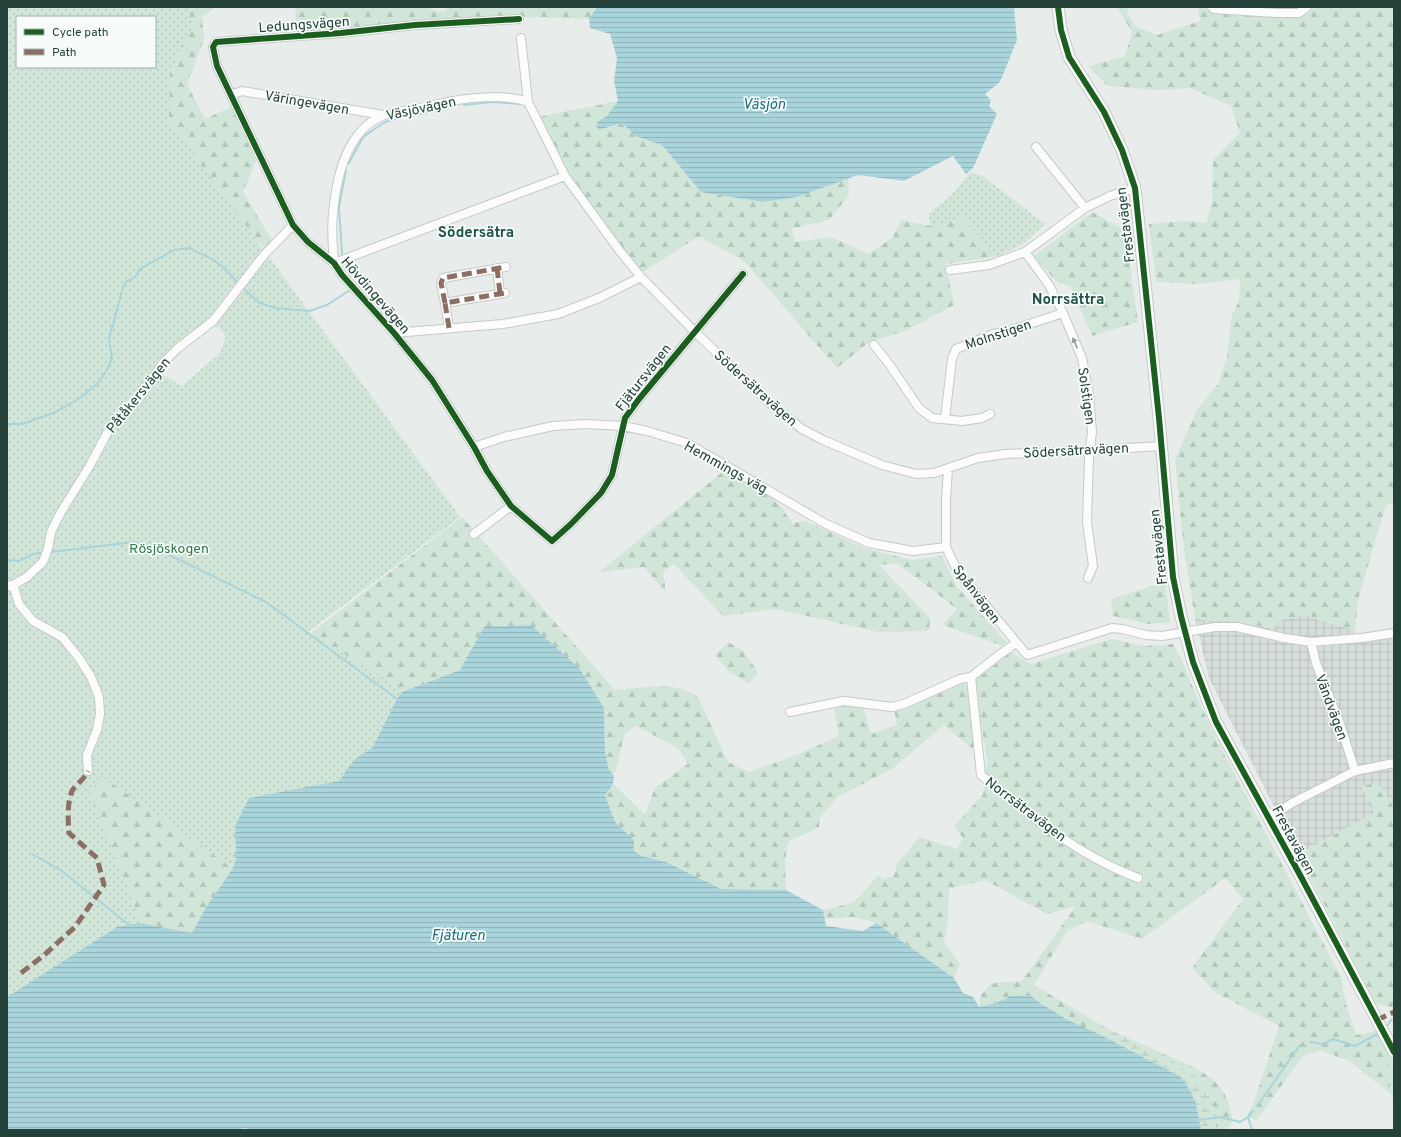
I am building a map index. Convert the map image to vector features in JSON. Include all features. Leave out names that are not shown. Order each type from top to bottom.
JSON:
[{"type":"street","name":"Frestavägen","points":[[1058,7],[1061,30],[1069,57],[1104,112],[1122,150],[1134,188],[1173,577],[1193,662],[1216,722],[1394,1052]]},
{"type":"street","points":[[1212,7],[1214,9],[1299,13],[1307,7]]},
{"type":"street","name":"Ledungsvägen","points":[[213,47],[216,42],[341,33],[414,25],[519,19]]},
{"type":"street","name":"Södersätravägen","points":[[521,38],[528,102],[565,176],[619,250],[641,276],[696,332],[769,402],[791,421],[808,432],[882,465],[907,473],[916,474],[934,473],[978,458],[1005,454],[1161,446]]},
{"type":"street","name":"Hövdingevägen","points":[[213,47],[217,66],[293,225],[308,242],[334,263],[342,275],[394,333],[432,380],[474,447],[487,471],[511,506],[552,541]]},
{"type":"street","name":"Väringevägen","points":[[232,95],[242,91],[383,115]]},
{"type":"street","name":"Väsjövägen","points":[[334,263],[333,215],[338,182],[346,155],[354,140],[366,126],[383,115],[458,99],[505,98],[521,99],[528,102]]},
{"type":"street","points":[[1036,147],[1085,208]]},
{"type":"street","points":[[334,263],[565,176]]},
{"type":"street","points":[[950,270],[989,265],[1025,252],[1085,208],[1110,196],[1134,188]]},
{"type":"street","name":"Påtåkersvägen","points":[[88,771],[87,755],[97,730],[100,714],[98,697],[91,677],[79,658],[62,637],[32,621],[19,604],[10,585],[27,577],[43,562],[52,532],[61,512],[90,467],[112,424],[129,410],[138,400],[163,363],[178,348],[213,321],[264,255],[293,225]]},
{"type":"street","name":"Solstigen","points":[[1025,252],[1049,285],[1063,313],[1082,358],[1089,394],[1092,432],[1087,522],[1093,566],[1088,578]]},
{"type":"street","points":[[449,328],[441,283],[443,278],[506,267]]},
{"type":"street","points":[[445,303],[503,293],[497,268]]},
{"type":"street","name":"Fjätursvägen","points":[[552,541],[601,493],[612,475],[625,418],[639,399],[743,274]]},
{"type":"street","points":[[394,333],[503,324],[558,314],[599,298],[641,276]]},
{"type":"street","name":"Molnstigen","points":[[945,419],[952,359],[956,349],[993,334],[1005,332],[1063,313]]},
{"type":"street","points":[[874,346],[889,364],[919,408],[932,418],[962,421],[982,418],[990,414]]},
{"type":"street","name":"Hemmings väg","points":[[474,447],[504,437],[553,426],[585,424],[623,426],[647,431],[687,443],[826,524],[869,543],[913,551],[946,547]]},
{"type":"street","name":"Spånvägen","points":[[948,469],[946,500],[946,547],[963,578],[1016,644]]},
{"type":"street","points":[[474,534],[511,506]]},
{"type":"street","points":[[790,712],[844,701],[892,707],[904,704],[960,679],[971,677],[1016,644],[1027,655],[1112,628],[1162,636],[1215,627],[1237,627],[1284,638],[1311,642],[1362,638],[1394,633]]},
{"type":"street","name":"Vändvägen","points":[[1311,642],[1316,663],[1340,724],[1355,771]]},
{"type":"street","name":"Norrsätravägen","points":[[971,677],[981,775],[1030,816],[1090,855],[1120,872],[1138,878]]},
{"type":"street","points":[[1269,818],[1292,803],[1355,771],[1394,763]]},
{"type":"shaded area","points":[[1305,615],[1324,622],[1355,630],[1355,634],[1394,628],[1394,808],[1383,789],[1361,786],[1374,813],[1298,854],[1209,678],[1195,618],[1207,621],[1234,621],[1273,629],[1281,620]]},
{"type":"green space","points":[[7,7],[216,7],[202,17],[204,39],[187,84],[205,119],[231,107],[256,161],[243,192],[273,242],[265,249],[219,198],[7,154]]},
{"type":"green space","name":"Rösjöskogen","points":[[7,7],[187,7],[193,27],[170,72],[169,121],[460,517],[308,632],[399,687],[406,722],[366,776],[244,808],[234,825],[232,868],[102,776],[90,793],[148,941],[7,1010]],"holes":[[[211,326],[218,327],[226,336],[220,353],[182,386],[163,375],[171,360],[177,354]]]},
{"type":"green space","points":[[295,7],[426,7],[443,12],[448,7],[597,7],[589,19],[504,16],[297,33]]},
{"type":"green space","points":[[1117,7],[1130,7],[1127,13],[1136,27],[1157,35],[1200,21],[1198,7],[1394,7],[1394,501],[1386,505],[1359,596],[1355,630],[1324,622],[1305,615],[1281,620],[1274,629],[1234,621],[1207,621],[1195,618],[1184,550],[1175,459],[1198,408],[1218,384],[1227,358],[1232,315],[1239,301],[1240,279],[1199,284],[1156,282],[1149,224],[1185,221],[1206,223],[1212,203],[1213,160],[1240,133],[1231,106],[1190,88],[1158,90],[1108,86],[1088,66],[1125,56],[1132,32]]},
{"type":"green space","points":[[618,101],[607,116],[597,122],[622,123],[636,136],[662,145],[701,192],[797,197],[848,178],[849,195],[829,220],[791,229],[795,242],[831,237],[869,254],[893,237],[901,220],[930,226],[943,225],[962,217],[998,256],[946,264],[954,305],[905,331],[869,342],[837,368],[744,261],[699,236],[643,272],[601,222],[569,174],[538,117]]},
{"type":"green space","points":[[970,173],[981,175],[1045,224],[1022,245],[998,256],[962,217],[943,225],[930,226],[929,213],[950,197]]},
{"type":"green space","points":[[1092,212],[1125,230],[1138,322],[1092,336],[1070,286],[1056,281],[1034,256]]},
{"type":"green space","points":[[725,470],[769,496],[782,508],[792,523],[806,521],[864,548],[912,560],[942,556],[957,587],[1007,643],[1003,646],[942,625],[957,609],[897,563],[879,565],[930,618],[929,631],[878,632],[776,609],[723,616],[674,564],[663,571],[666,593],[644,567],[599,572]]},
{"type":"green space","points":[[462,517],[615,690],[658,686],[679,688],[698,697],[728,762],[749,772],[801,753],[839,736],[833,705],[851,704],[863,706],[871,734],[897,725],[894,709],[932,696],[965,682],[969,694],[975,749],[971,748],[944,725],[892,769],[839,796],[820,817],[819,827],[788,842],[785,861],[786,890],[721,889],[666,862],[642,856],[634,850],[634,840],[615,822],[605,794],[613,784],[645,814],[655,788],[688,764],[678,748],[636,726],[625,733],[614,776],[609,770],[605,752],[604,708],[485,627],[460,670],[402,692],[397,699],[235,826],[236,859],[233,868],[205,909],[192,933],[139,923],[7,575],[307,636]]},
{"type":"green space","points":[[1165,582],[1170,622],[1148,624],[1113,616],[1111,599]]},
{"type":"green space","points":[[1111,639],[1146,646],[1173,644],[1182,661],[1210,727],[1341,977],[1346,1004],[1356,1035],[1376,1031],[1388,1052],[1391,1094],[1349,1061],[1320,1050],[1303,1056],[1256,1121],[1248,1115],[1256,1096],[1279,1026],[1216,993],[1192,968],[1243,899],[1225,878],[1142,939],[1087,921],[1067,931],[1034,985],[1110,1030],[1101,1035],[1056,1013],[1030,995],[1011,996],[996,1003],[979,1007],[981,995],[991,983],[1022,981],[1076,906],[1047,914],[985,880],[949,889],[947,930],[944,942],[960,964],[954,978],[876,923],[854,917],[825,919],[823,910],[852,903],[863,893],[878,875],[884,879],[894,876],[897,864],[919,837],[957,849],[963,838],[954,826],[983,795],[987,759],[974,681],[1011,652],[1030,664]]},
{"type":"green space","points":[[728,642],[743,651],[758,672],[749,684],[728,671],[715,655]]},
{"type":"green space","points":[[1376,783],[1383,789],[1394,808],[1394,1006],[1391,1007],[1376,1004],[1298,854],[1374,813],[1361,786]]},
{"type":"green space","points":[[1110,1030],[1173,1058],[1175,1064],[1196,1077],[1208,1092],[1216,1114],[1216,1128],[1220,1130],[1201,1130],[1199,1120],[1181,1077],[1101,1035]]},
{"type":"green space","points":[[1388,1052],[1394,1064],[1394,1099],[1391,1094]]},
{"type":"green space","points":[[1173,1058],[1192,1066],[1208,1076],[1221,1089],[1230,1107],[1232,1117],[1232,1122],[1226,1130],[1216,1128],[1216,1114],[1196,1077],[1175,1064]]},
{"type":"water","name":"Väsjön","points":[[597,7],[1014,7],[1017,40],[1000,82],[985,94],[991,100],[989,106],[997,114],[973,168],[966,174],[953,156],[904,181],[858,175],[797,197],[763,202],[701,192],[662,145],[636,136],[622,123],[598,130],[597,122],[607,116],[618,101],[614,81],[617,58],[610,34],[590,28],[589,19]]},
{"type":"water","name":"Fjäturen","points":[[531,625],[580,669],[604,708],[605,752],[609,770],[614,776],[613,784],[605,795],[615,822],[634,840],[634,851],[642,856],[666,862],[721,889],[786,890],[823,910],[826,926],[863,931],[876,923],[954,978],[963,993],[973,997],[979,1007],[996,1003],[1011,996],[1030,995],[1066,1019],[1101,1035],[1181,1077],[1190,1090],[1196,1104],[1201,1130],[250,1130],[246,1128],[235,1130],[7,1130],[7,997],[117,927],[139,923],[192,933],[205,909],[233,868],[236,859],[235,826],[249,798],[339,781],[354,760],[373,747],[402,692],[460,670],[484,627]]},
{"type":"waterway","points":[[464,105],[492,102],[522,104]]},
{"type":"waterway","points":[[411,116],[457,106]]},
{"type":"waterway","points":[[349,163],[363,137],[385,122],[403,117]]},
{"type":"waterway","points":[[342,254],[339,207],[346,170]]},
{"type":"waterway","points":[[7,424],[22,424],[56,412],[80,398],[98,383],[107,370],[112,359],[109,339],[123,287],[127,281],[136,276],[140,269],[174,250],[189,248],[214,260],[239,284]]},
{"type":"waterway","points":[[242,287],[258,302],[275,308],[309,311],[327,305],[350,290]]},
{"type":"waterway","points":[[51,552],[134,542],[149,545],[266,602],[397,699]]},
{"type":"waterway","points":[[7,560],[19,561],[33,554],[40,553]]},
{"type":"waterway","points":[[32,854],[62,871],[129,925]]},
{"type":"waterway","points":[[1393,1004],[1394,998]]},
{"type":"waterway","points":[[1387,1026],[1392,1019]]},
{"type":"waterway","points":[[1311,1042],[1323,1044],[1333,1039],[1355,1046],[1377,1034]]},
{"type":"waterway","points":[[1257,1106],[1300,1045]]},
{"type":"waterway","points":[[1252,1130],[1248,1117],[1253,1111]]},
{"type":"waterway","points":[[1199,1120],[1220,1117],[1240,1122],[1248,1117]]},
{"type":"marked path","points":[[445,303],[441,283],[443,278],[506,267]]},
{"type":"marked path","points":[[497,268],[500,293]]},
{"type":"marked path","points":[[449,328],[445,303],[505,293]]},
{"type":"marked path","points":[[21,973],[43,956],[75,927],[104,885],[97,858],[69,833],[68,812],[70,796],[74,788],[88,771]]},
{"type":"marked path","points":[[1377,1020],[1394,1012]]},
{"type":"cycle path","points":[[1058,7],[1061,30],[1069,57],[1104,112],[1122,150],[1135,188],[1159,418],[1173,577],[1193,662],[1216,722],[1300,875],[1394,1052]]},
{"type":"cycle path","points":[[519,19],[415,25],[341,33],[216,42],[213,47],[217,66],[293,225],[308,242],[334,263],[342,275],[394,333],[432,380],[474,447],[487,471],[511,506],[552,541],[601,493],[612,475],[625,418],[639,399],[743,274]]},
{"type":"district","name":"Södersätra","points":[[476,232]]},
{"type":"district","name":"Norrsättra","points":[[1068,299]]}]
